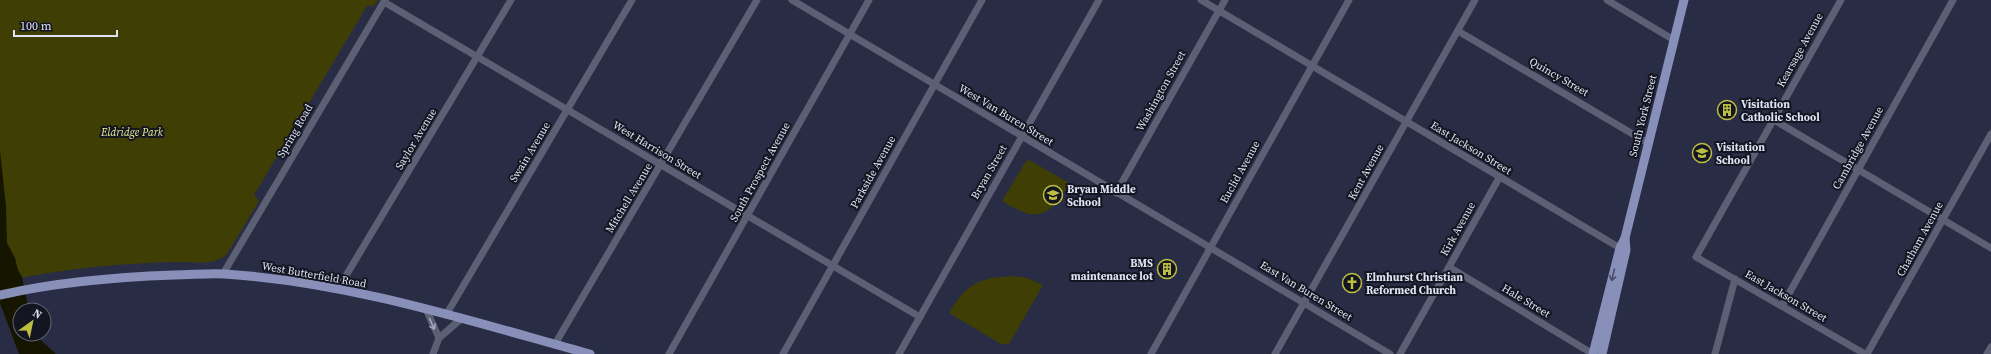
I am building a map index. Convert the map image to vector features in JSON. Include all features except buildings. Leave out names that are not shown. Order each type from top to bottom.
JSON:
[{"type":"main road","name":"South York Street","points":[[1593,354],[1620,248],[1625,238],[1684,0]]},
{"type":"main road","name":"South York Street","points":[[1602,354],[1626,250],[1625,238]]},
{"type":"main road","name":"West Butterfield Road","points":[[0,295],[28,289],[128,276],[223,274],[277,279],[338,289],[426,309],[590,354]]},
{"type":"street","name":"Saylor Avenue","points":[[338,289],[511,0]]},
{"type":"street","name":"Swain Avenue","points":[[446,315],[632,0]]},
{"type":"street","name":"Mitchell Avenue","points":[[555,344],[662,165],[757,0]]},
{"type":"street","name":"West Van Buren Street","points":[[792,0],[1210,248]]},
{"type":"street","name":"South Prospect Avenue","points":[[669,354],[868,0]]},
{"type":"street","name":"Parkside Avenue","points":[[783,354],[982,0]]},
{"type":"street","name":"Bryan Street","points":[[899,354],[1098,0]]},
{"type":"street","name":"East Jackson Street","points":[[1201,0],[1499,178],[1620,248]]},
{"type":"street","name":"Washington Street","points":[[1116,193],[1225,0]]},
{"type":"street","name":"Euclid Avenue","points":[[1151,354],[1349,0]]},
{"type":"street","name":"Kent Avenue","points":[[1275,354],[1475,0]]},
{"type":"street","points":[[1607,0],[1674,40]]},
{"type":"street","name":"Kearsage Avenue","points":[[1696,257],[1841,0]]},
{"type":"street","name":"Cambridge Avenue","points":[[1782,306],[1953,0]]},
{"type":"street","name":"West Harrison Street","points":[[384,1],[832,267],[920,317]]},
{"type":"street","name":"Spring Road","points":[[223,274],[384,1]]},
{"type":"street","name":"Quincy Street","points":[[1458,31],[1648,143]]},
{"type":"street","points":[[1774,120],[1991,248]]},
{"type":"street","name":"Chatham Avenue","points":[[1866,354],[1991,134]]},
{"type":"street","name":"Kirk Avenue","points":[[1400,354],[1499,178]]},
{"type":"street","name":"East Van Buren Street","points":[[1210,248],[1390,354]]},
{"type":"street","name":"East Jackson Street","points":[[1696,257],[1866,354]]},
{"type":"street","name":"Hale Street","points":[[1449,267],[1593,354]]},
{"type":"street","points":[[1715,354],[1735,280]]},
{"type":"street","points":[[426,309],[439,338]]},
{"type":"street","points":[[433,354],[439,338],[461,319]]},
{"type":"street","points":[[1987,354],[1991,347]]},
{"type":"green space","name":"Eldridge Park","points":[[0,0],[378,0],[374,6],[367,6],[254,195],[259,201],[227,254],[222,258],[211,262],[199,263],[181,262],[113,265],[23,277],[0,282]]},
{"type":"green space","points":[[1029,160],[1069,183],[1055,204],[1048,210],[1041,213],[1033,214],[1024,212],[1002,201],[1026,161]]},
{"type":"green space","points":[[1012,276],[1027,278],[1043,285],[1009,344],[1001,344],[949,313],[955,303],[974,284],[990,278]]},
{"type":"shaded area","points":[[0,151],[6,206],[7,243],[15,258],[18,270],[22,277],[27,302],[12,302],[12,335],[0,303]]},
{"type":"shaded area","points":[[15,342],[43,342],[56,354],[19,354]]},
{"type":"place","name":"Visitation Catholic School","points":[[1727,110]]},
{"type":"place","name":"Visitation School","points":[[1702,153]]},
{"type":"place","name":"Bryan Middle School","points":[[1053,195]]},
{"type":"place","name":"BMS maintenance lot","points":[[1167,269]]},
{"type":"place","name":"Elmhurst Christian Reformed Church","points":[[1352,283]]}]
